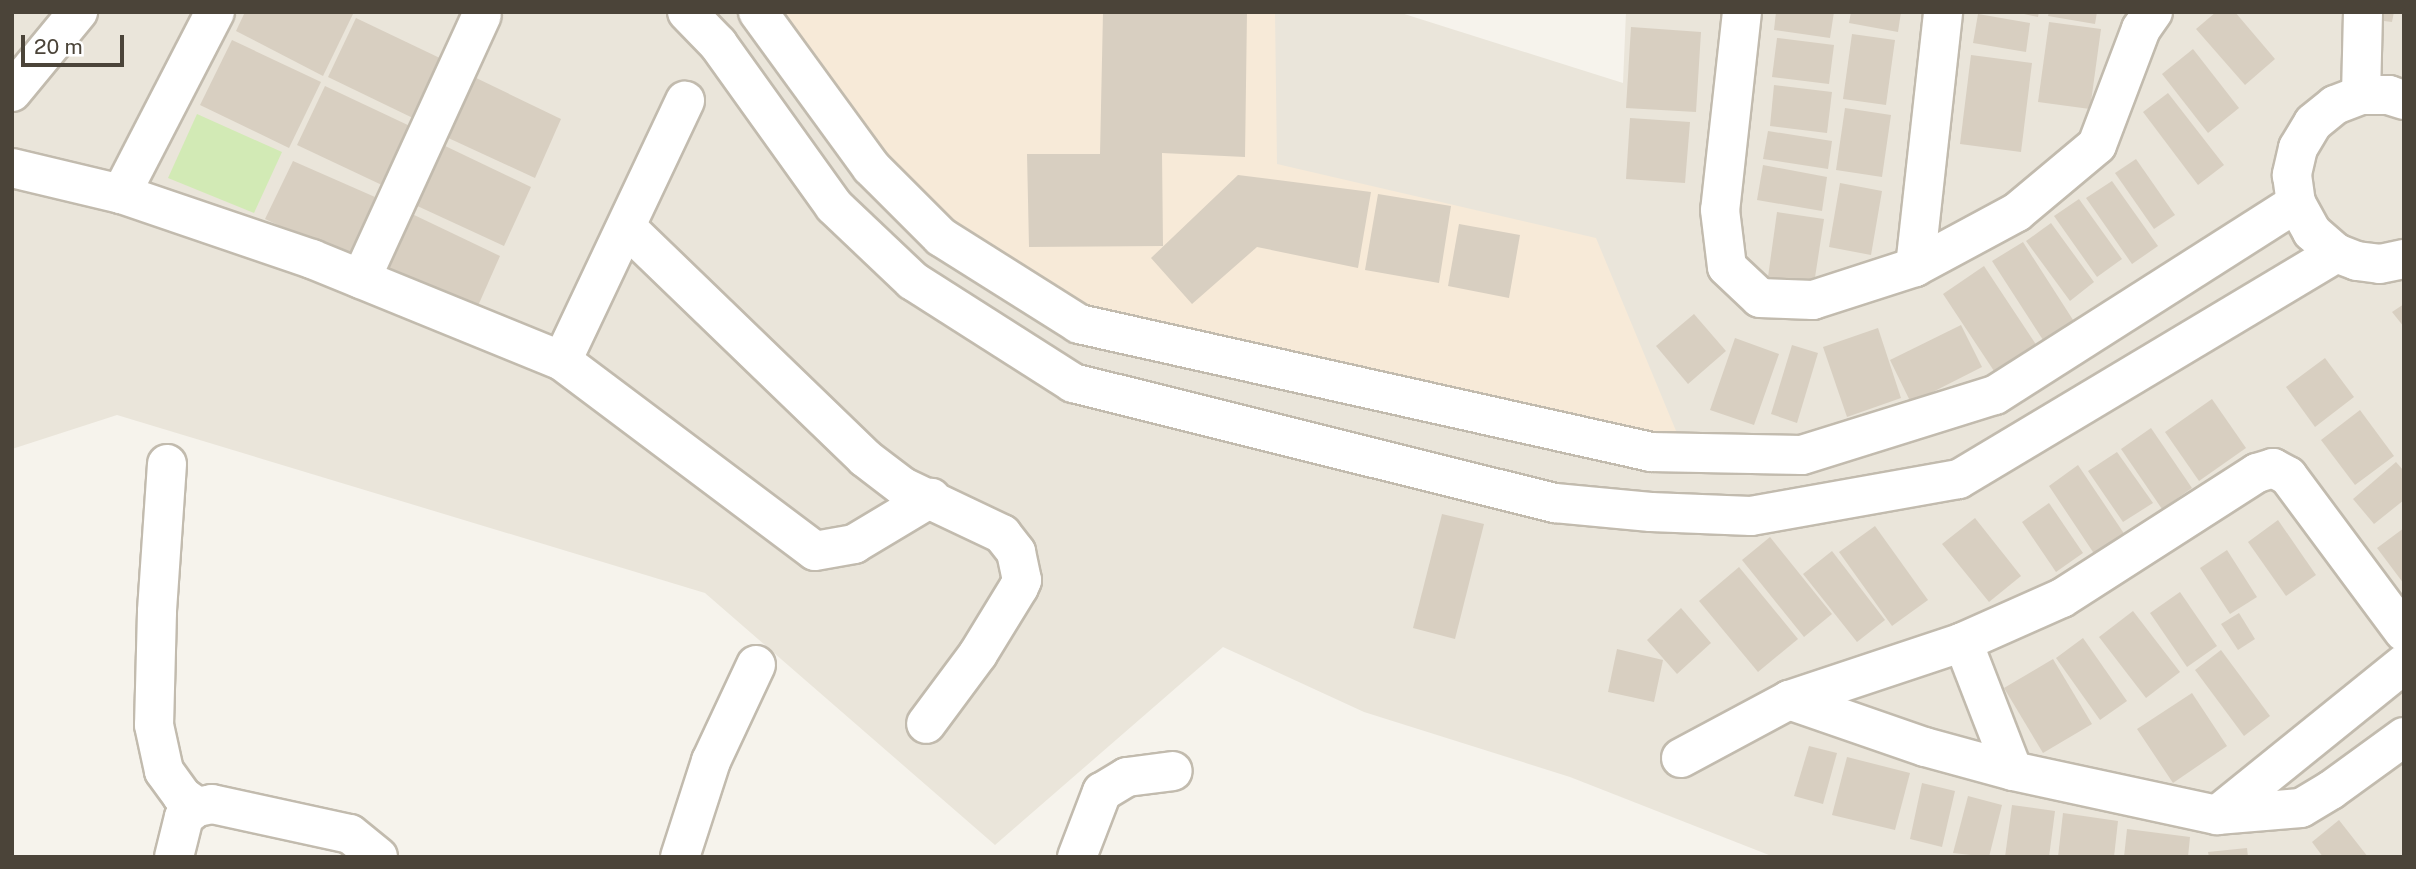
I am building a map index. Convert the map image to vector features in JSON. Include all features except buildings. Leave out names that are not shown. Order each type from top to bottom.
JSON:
[{"type":"street","points":[[12,92],[78,12]]},
{"type":"street","points":[[687,12],[718,44],[834,206],[913,281],[1073,383],[1555,503],[1651,512],[1751,516],[1959,479],[2336,253]]},
{"type":"street","points":[[758,12],[871,167],[941,237],[1079,324],[1651,452],[1802,454],[1995,395],[2296,203]]},
{"type":"street","points":[[1742,12],[1720,210],[1727,267],[1760,298],[1813,300],[1915,267],[2017,212],[2097,145],[2146,18]]},
{"type":"street","points":[[1915,267],[1943,12]]},
{"type":"street","points":[[2361,95],[2363,12]]},
{"type":"street","points":[[121,194],[215,13]]},
{"type":"street","points":[[361,279],[487,13]]},
{"type":"street","points":[[2403,260],[2380,264],[2357,261],[2336,253],[2312,232],[2296,203],[2292,175],[2298,148],[2312,123],[2334,105],[2361,95],[2389,95],[2404,100]]},
{"type":"street","points":[[562,361],[685,101]]},
{"type":"street","points":[[12,168],[121,194],[361,279],[562,361],[815,551],[854,544],[931,498]]},
{"type":"street","points":[[627,228],[865,457],[902,486],[1002,534],[1016,552],[1022,580],[978,654],[926,724]]},
{"type":"street","points":[[1204,415],[1216,356]]},
{"type":"street","points":[[1651,452],[1651,512]]},
{"type":"street","points":[[167,464],[157,612],[154,725],[164,771],[177,790],[197,807]]},
{"type":"street","points":[[1681,758],[1789,699],[1963,642],[2062,598],[2257,472],[2273,468],[2288,476],[2404,632]]},
{"type":"street","points":[[1963,642],[2013,771]]},
{"type":"street","points":[[2217,815],[2404,664]]},
{"type":"street","points":[[680,857],[711,761],[756,665]]},
{"type":"street","points":[[1789,699],[1925,747],[2013,771],[2217,815],[2301,808],[2331,790],[2404,737]]},
{"type":"street","points":[[1077,857],[1102,792],[1128,777],[1172,771]]},
{"type":"street","points":[[174,857],[184,817],[197,807],[212,804],[350,834],[378,857]]},
{"type":"shaded area","points":[[12,12],[1398,12],[1623,83],[1626,12],[2404,12],[2404,857],[1774,857],[1570,777],[1364,712],[1223,647],[995,845],[705,593],[117,415],[12,449]]},
{"type":"shaded area","points":[[780,12],[1275,12],[1277,164],[1596,238],[1679,438],[1081,319],[919,196]]},
{"type":"green space","points":[[197,114],[282,152],[254,213],[168,178]]}]
